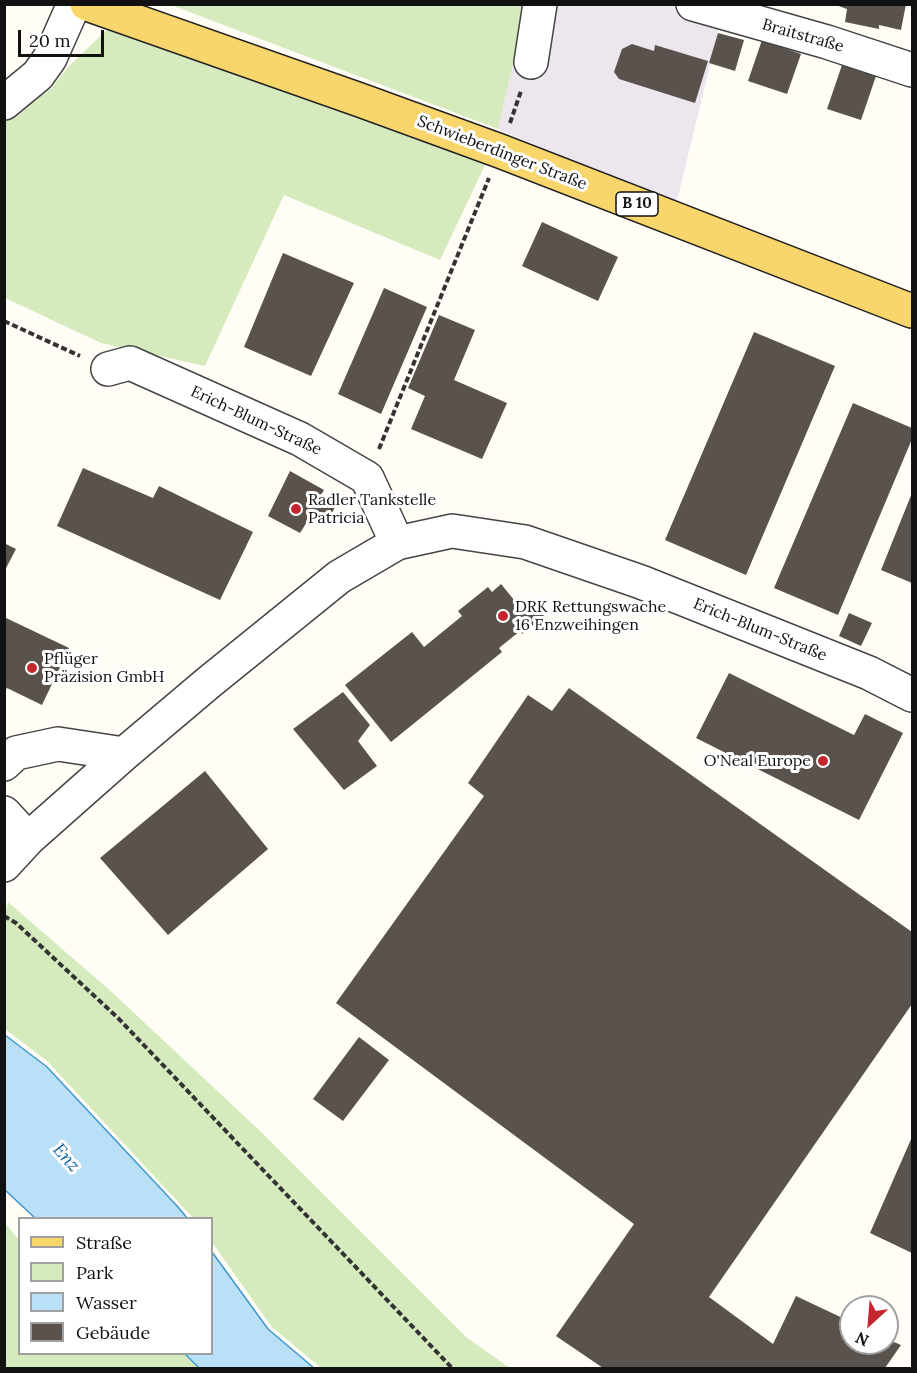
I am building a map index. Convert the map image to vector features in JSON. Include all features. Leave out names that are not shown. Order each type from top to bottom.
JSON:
[{"type":"main road","name":"Schwieberdinger Straße","points":[[87,4],[500,151],[912,311]]},
{"type":"street","points":[[4,103],[38,75],[50,58],[74,4]]},
{"type":"street","points":[[531,62],[540,4]]},
{"type":"street","name":"Braitstraße","points":[[693,4],[827,42],[912,70]]},
{"type":"street","name":"Erich-Blum-Straße","points":[[108,369],[130,363],[300,439],[367,478]]},
{"type":"street","points":[[367,478],[397,543]]},
{"type":"street","name":"Erich-Blum-Straße","points":[[4,864],[28,839],[207,683],[339,578],[397,543],[452,531],[525,542],[641,582],[869,673],[912,695]]},
{"type":"street","points":[[4,764],[16,753],[58,744],[124,754]]},
{"type":"street","points":[[4,813],[28,839]]},
{"type":"path","points":[[367,478],[500,151],[531,62]]},
{"type":"path","points":[[4,321],[108,369]]},
{"type":"path","points":[[4,916],[16,923],[118,1017],[452,1368]]},
{"type":"shaded area","points":[[527,5],[670,5],[721,20],[676,205],[498,129]]},
{"type":"green space","points":[[171,5],[527,5],[498,129]]},
{"type":"green space","points":[[108,29],[487,161],[440,260],[284,195],[205,366],[101,343],[5,298],[5,119],[51,89],[68,67]]},
{"type":"green space","points":[[8,902],[114,994],[259,1130],[466,1337],[510,1368],[321,1368],[271,1326],[213,1243],[213,1217],[192,1217],[47,1061],[5,1029],[4,918]]},
{"type":"green space","points":[[5,1223],[18,1239],[18,1355],[185,1355],[198,1368],[5,1368]]},
{"type":"water","name":"Enz","points":[[5,1035],[47,1067],[186,1217],[34,1217],[5,1190]]},
{"type":"water","points":[[213,1253],[268,1329],[314,1368],[199,1368],[186,1355],[213,1355]]},
{"type":"building","points":[[833,4],[906,4],[901,30],[879,25],[879,29],[845,22],[847,9]]},
{"type":"building","points":[[718,33],[744,40],[735,71],[709,63]]},
{"type":"building","points":[[762,40],[801,54],[787,94],[748,81]]},
{"type":"building","points":[[632,44],[654,51],[655,45],[708,61],[695,103],[619,79],[614,72],[622,49]]},
{"type":"building","points":[[842,65],[876,76],[861,120],[827,109]]},
{"type":"building","points":[[542,222],[618,257],[598,301],[522,266]]},
{"type":"building","points":[[283,253],[354,283],[311,376],[244,347]]},
{"type":"building","points":[[384,288],[427,307],[381,414],[338,394]]},
{"type":"building","points":[[439,315],[475,330],[454,380],[507,403],[482,459],[411,429],[425,396],[408,388]]},
{"type":"building","points":[[754,332],[835,366],[746,575],[665,540]]},
{"type":"building","points":[[853,403],[912,428],[912,439],[838,615],[774,588]]},
{"type":"building","points":[[83,468],[153,498],[159,486],[253,532],[220,600],[57,526]]},
{"type":"building","points":[[290,471],[324,490],[319,498],[335,507],[329,519],[320,515],[312,524],[307,522],[300,533],[268,516]]},
{"type":"building","points":[[912,493],[912,583],[881,570]]},
{"type":"building","points":[[4,543],[16,549],[4,572]]},
{"type":"building","points":[[501,584],[519,606],[529,598],[544,616],[522,634],[520,631],[499,648],[502,652],[391,742],[345,685],[412,632],[424,647],[462,616],[458,611],[488,587],[492,592]]},
{"type":"building","points":[[849,613],[872,623],[861,646],[839,636]]},
{"type":"building","name":"Pflüger Präzision GmbH","points":[[4,617],[69,648],[42,705],[7,688],[4,693]]},
{"type":"building","points":[[729,673],[854,735],[865,714],[903,733],[859,820],[696,738]]},
{"type":"building","points":[[569,688],[912,932],[912,1004],[709,1297],[773,1344],[796,1296],[839,1316],[839,1355],[894,1355],[885,1368],[603,1368],[556,1336],[634,1224],[336,1003],[484,796],[468,783],[528,695],[552,711]]},
{"type":"building","points":[[343,692],[370,725],[358,741],[377,766],[344,790],[293,729]]},
{"type":"building","points":[[205,771],[268,849],[168,935],[100,858]]},
{"type":"building","points":[[359,1037],[389,1060],[343,1121],[313,1099]]},
{"type":"building","points":[[912,1137],[912,1253],[870,1233]]},
{"type":"place","name":"Radler Tankstelle Patricia","points":[[296,509]]},
{"type":"place","name":"DRK Rettungswache 16 Enzweihingen","points":[[503,616]]},
{"type":"place","name":"Pflüger Präzision GmbH","points":[[32,668]]},
{"type":"place","name":"O'Neal Europe","points":[[823,761]]}]
